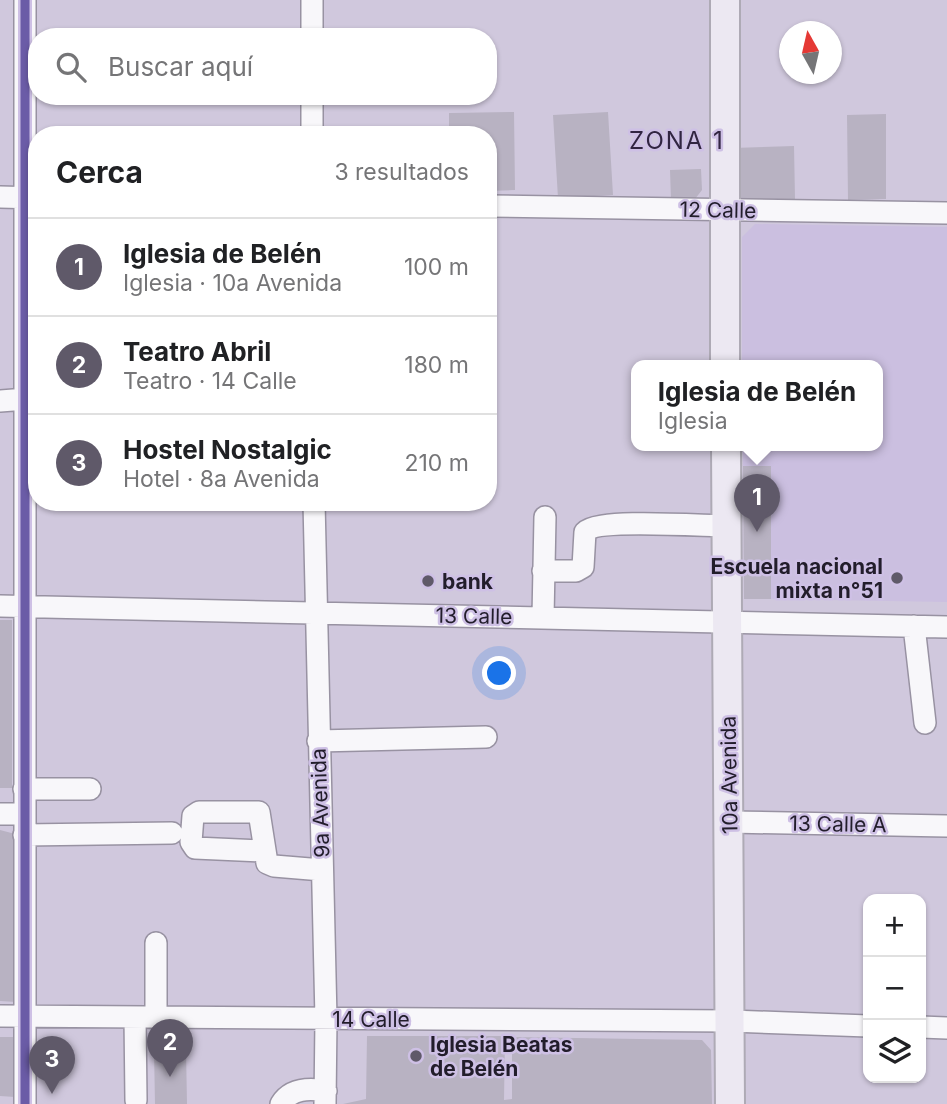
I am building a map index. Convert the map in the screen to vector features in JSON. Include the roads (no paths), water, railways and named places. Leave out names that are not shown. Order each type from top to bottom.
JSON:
[{"type":"main road","points":[[725,0],[725,360]]},
{"type":"main road","name":"10a Avenida","points":[[726,451],[730,1104]]},
{"type":"street","points":[[25,0],[28,99]]},
{"type":"street","points":[[312,0],[312,28]]},
{"type":"street","points":[[28,105],[29,126]]},
{"type":"street","points":[[312,105],[312,126]]},
{"type":"street","points":[[0,197],[28,198]]},
{"type":"street","name":"12 Calle","points":[[497,206],[947,214]]},
{"type":"street","points":[[25,1104],[24,606],[28,347]]},
{"type":"street","points":[[0,401],[26,399]]},
{"type":"street","name":"9a Avenida","points":[[314,511],[326,1098]]},
{"type":"street","points":[[543,617],[545,517]]},
{"type":"street","points":[[543,571],[576,571],[583,568],[585,532],[594,526],[646,523],[727,526]]},
{"type":"street","name":"13 Calle","points":[[0,606],[947,627]]},
{"type":"street","points":[[914,626],[925,723]]},
{"type":"street","points":[[318,741],[486,737]]},
{"type":"street","points":[[24,789],[90,789]]},
{"type":"street","points":[[0,814],[24,825],[172,833]]},
{"type":"street","name":"13 Calle A","points":[[730,822],[947,826]]},
{"type":"street","points":[[263,851],[267,863],[274,866],[322,870]]},
{"type":"street","points":[[136,1100],[156,943]]},
{"type":"street","name":"14 Calle","points":[[0,1016],[731,1021],[863,1026]]},
{"type":"street","points":[[926,1027],[947,1028]]},
{"type":"street","points":[[281,1104],[298,1091],[311,1088],[326,1098]]},
{"type":"place","name":"Iglesia de Belén","points":[[757,532]]},
{"type":"place","name":"Escuela nacional mixta n°51","points":[[897,578]]},
{"type":"place","name":"bank","points":[[428,581]]},
{"type":"place","name":"Iglesia Beatas de Belén","points":[[416,1056]]},
{"type":"place","name":"Teatro Abril","points":[[170,1077]]},
{"type":"place","name":"Hostel Nostalgic","points":[[52,1094]]},
{"type":"district","name":"ZONA 1","points":[[677,140]]}]
